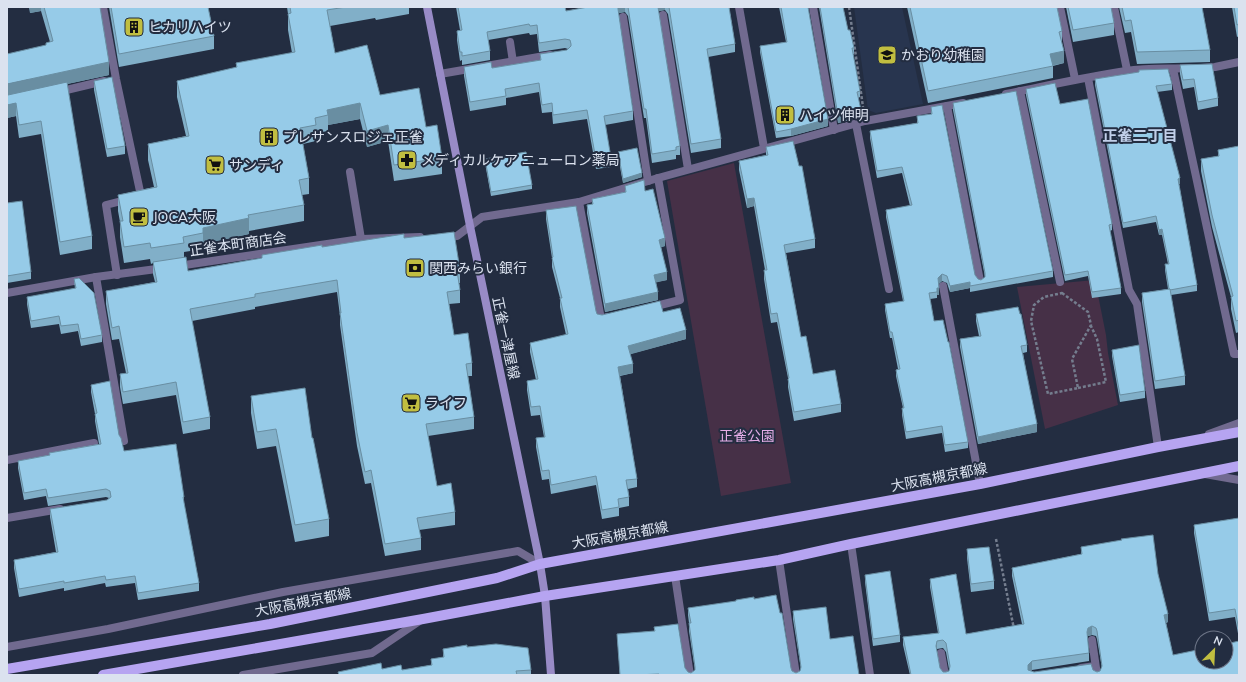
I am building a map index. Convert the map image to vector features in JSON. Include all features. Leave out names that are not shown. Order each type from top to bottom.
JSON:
[{"type":"main road","name":"正雀一津屋線","points":[[427,7],[470,226],[540,564],[545,596],[551,675]]},
{"type":"main road","name":"大阪高槻京都線","points":[[7,669],[270,624],[497,578],[540,564],[980,484],[1158,447],[1239,432]]},
{"type":"main road","points":[[103,675],[545,596],[779,560],[851,544],[1239,466]]},
{"type":"street","points":[[104,7],[116,79],[141,196],[106,206],[117,275]]},
{"type":"street","points":[[739,7],[764,148]]},
{"type":"street","points":[[813,7],[834,130]]},
{"type":"street","points":[[1060,7],[1075,79]]},
{"type":"street","points":[[1114,7],[1127,70]]},
{"type":"street","points":[[663,15],[688,169]]},
{"type":"street","points":[[623,17],[648,181]]},
{"type":"street","points":[[510,42],[513,62]]},
{"type":"street","points":[[440,74],[558,54]]},
{"type":"street","points":[[998,96],[1075,79],[1088,78],[1127,70],[1215,67],[1239,62]]},
{"type":"street","points":[[1173,69],[1234,354],[1239,354]]},
{"type":"street","points":[[1088,78],[1129,290],[1137,304],[1158,447]]},
{"type":"street","points":[[51,94],[116,79]]},
{"type":"street","points":[[1020,92],[1060,282]]},
{"type":"street","name":"正雀本町商店会","points":[[7,293],[361,238],[458,236],[482,217],[579,202],[688,169],[865,121],[969,101]]},
{"type":"street","points":[[947,106],[980,281]]},
{"type":"street","points":[[856,124],[889,289]]},
{"type":"street","points":[[350,172],[361,238]]},
{"type":"street","points":[[644,309],[680,300],[658,178]]},
{"type":"street","points":[[579,202],[601,319],[615,316]]},
{"type":"street","points":[[96,278],[124,441]]},
{"type":"street","points":[[943,286],[980,484]]},
{"type":"street","points":[[1196,440],[1239,422]]},
{"type":"street","points":[[7,460],[94,443]]},
{"type":"street","points":[[1202,474],[1239,480]]},
{"type":"street","points":[[7,518],[68,508]]},
{"type":"street","points":[[851,544],[870,675]]},
{"type":"street","points":[[7,647],[108,629],[283,592],[497,554],[518,551],[540,564]]},
{"type":"street","points":[[779,560],[796,675]]},
{"type":"street","points":[[675,576],[690,675]]},
{"type":"street","points":[[243,675],[372,653],[423,619]]},
{"type":"street","points":[[1092,640],[1097,675]]},
{"type":"street","points":[[941,653],[945,675]]},
{"type":"street","points":[[1072,669],[1096,666]]},
{"type":"path","points":[[849,7],[865,121]]},
{"type":"path","points":[[1062,293],[1088,312],[1091,325],[1097,339],[1106,382],[1048,394],[1031,321],[1034,306],[1044,297],[1062,293]]},
{"type":"path","points":[[1078,388],[1072,359],[1091,325]]},
{"type":"path","points":[[996,539],[1014,630]]},
{"type":"shaded area","name":"かおり幼稚園","points":[[854,7],[902,7],[923,104],[876,113],[868,110]]},
{"type":"green space","name":"正雀公園","points":[[734,163],[791,483],[721,496],[667,181]]},
{"type":"green space","points":[[1095,280],[1118,405],[1045,429],[1017,287]]},
{"type":"building","points":[[44,7],[100,7],[109,62],[7,84],[7,54],[46,45],[46,43],[53,41]]},
{"type":"building","points":[[111,7],[208,7],[214,36],[119,54]]},
{"type":"building","points":[[290,7],[346,7],[327,10],[335,53],[367,45],[380,95],[419,88],[426,127],[437,125],[442,158],[394,165],[388,125],[367,131],[360,103],[327,110],[328,115],[315,118],[316,125],[300,128],[309,178],[299,180],[304,205],[248,215],[249,218],[203,228],[203,233],[183,237],[184,243],[151,248],[150,243],[124,247],[120,221],[123,221],[118,195],[157,187],[148,144],[189,136],[177,81],[237,67],[236,63],[295,52],[288,14],[291,13]]},
{"type":"building","points":[[458,7],[565,7],[566,11],[588,7],[618,7],[633,111],[604,116],[611,158],[596,160],[587,110],[553,115],[552,103],[542,105],[539,83],[505,89],[506,96],[470,102],[464,67],[491,62],[492,68],[541,60],[540,54],[567,50],[571,44],[570,40],[565,39],[539,43],[537,25],[530,26],[529,24],[487,32],[490,51],[462,56],[457,31],[462,30]]},
{"type":"building","points":[[628,7],[658,7],[680,146],[676,147],[676,150],[652,154],[646,109],[644,109]]},
{"type":"building","points":[[669,7],[729,7],[735,44],[707,49],[721,139],[691,144]]},
{"type":"building","points":[[781,7],[808,7],[828,119],[776,132],[760,46],[787,42]]},
{"type":"building","points":[[820,7],[843,7],[854,48],[852,48],[860,91],[857,92],[861,110],[838,116]]},
{"type":"building","points":[[910,7],[1057,7],[1062,31],[1059,32],[1064,51],[1050,54],[1053,66],[928,91]]},
{"type":"building","points":[[1068,7],[1111,7],[1114,23],[1073,30]]},
{"type":"building","points":[[1122,7],[1202,7],[1210,50],[1137,52],[1131,20],[1125,21]]},
{"type":"building","points":[[1234,7],[1239,7],[1239,24],[1237,25]]},
{"type":"building","points":[[1212,64],[1218,98],[1198,102],[1194,79],[1183,80],[1180,65]]},
{"type":"building","points":[[1168,69],[1172,84],[1156,86],[1180,178],[1178,179],[1197,285],[1170,290],[1165,264],[1169,264],[1162,229],[1159,230],[1156,216],[1123,223],[1095,79],[1139,72],[1139,70]]},
{"type":"building","points":[[112,77],[125,146],[107,149],[94,81]]},
{"type":"building","points":[[67,82],[92,236],[60,242],[41,121],[19,125],[16,103],[7,105],[7,95]]},
{"type":"building","points":[[1055,83],[1060,104],[1088,99],[1112,224],[1109,225],[1121,288],[1092,292],[1088,271],[1065,275],[1026,89]]},
{"type":"building","points":[[1016,91],[1053,271],[970,286],[970,282],[950,286],[947,276],[942,274],[938,278],[939,288],[937,288],[937,292],[929,293],[934,321],[943,320],[949,342],[968,442],[945,445],[942,426],[906,432],[902,408],[904,408],[896,370],[900,369],[892,332],[890,332],[885,304],[904,301],[886,210],[912,205],[902,167],[877,171],[870,131],[918,123],[917,116],[932,114],[931,107],[942,105],[975,275],[981,280],[985,277],[985,273],[953,103]]},
{"type":"building","points":[[793,141],[799,166],[802,166],[815,239],[784,245],[801,337],[806,336],[813,374],[835,370],[841,404],[794,412],[777,313],[771,314],[764,270],[767,270],[754,198],[747,199],[739,161],[768,155],[766,147]]},
{"type":"building","points":[[1239,146],[1239,320],[1236,321],[1231,297],[1233,296],[1212,215],[1201,159],[1219,156],[1218,150]]},
{"type":"building","points":[[637,148],[642,173],[623,179],[618,152]]},
{"type":"building","points":[[526,152],[532,185],[491,192],[485,159]]},
{"type":"building","points":[[644,180],[645,191],[653,189],[665,238],[659,240],[667,272],[654,275],[658,292],[605,304],[587,205],[593,204],[592,199],[626,192],[625,186]]},
{"type":"building","points":[[22,201],[31,272],[7,276],[7,203]]},
{"type":"building","points":[[576,206],[597,314],[602,315],[660,301],[663,312],[680,308],[686,330],[628,346],[633,364],[618,367],[637,479],[626,480],[629,497],[618,499],[619,507],[602,510],[596,476],[551,485],[549,470],[542,471],[536,438],[545,437],[540,406],[531,407],[527,381],[538,379],[530,343],[568,334],[560,298],[562,298],[552,258],[546,210]]},
{"type":"building","points":[[454,232],[460,270],[457,271],[460,290],[447,292],[454,335],[468,333],[472,363],[466,364],[474,417],[426,424],[437,486],[451,483],[455,512],[417,518],[421,538],[385,544],[371,470],[365,472],[357,433],[340,313],[337,280],[255,294],[255,297],[190,309],[210,417],[183,422],[176,382],[123,392],[120,374],[128,373],[119,326],[112,328],[106,291],[157,282],[153,262],[186,257],[188,271],[262,258],[262,255],[322,245],[322,247],[404,234],[404,238]]},
{"type":"building","points":[[79,278],[94,293],[102,335],[81,339],[78,324],[61,326],[59,316],[31,321],[27,297],[76,288],[74,279]]},
{"type":"building","points":[[1170,289],[1185,376],[1155,381],[1142,293]]},
{"type":"building","points":[[1018,307],[1021,314],[1027,345],[1021,346],[1037,424],[978,437],[960,339],[981,336],[976,314]]},
{"type":"building","points":[[1139,345],[1145,391],[1120,395],[1112,350]]},
{"type":"building","points":[[110,381],[119,435],[124,451],[176,444],[183,497],[199,583],[138,593],[135,576],[106,580],[105,576],[19,589],[14,560],[58,552],[50,509],[107,500],[111,497],[110,491],[106,489],[48,498],[46,489],[24,493],[18,461],[50,455],[49,453],[101,444],[95,414],[97,413],[91,385]]},
{"type":"building","points":[[305,388],[312,438],[329,519],[295,525],[276,429],[257,432],[251,396]]},
{"type":"building","points":[[1239,518],[1239,631],[1235,609],[1209,613],[1194,525]]},
{"type":"building","points":[[1153,535],[1158,574],[1168,614],[1164,615],[1173,655],[1194,651],[1194,670],[1234,670],[1234,642],[1239,641],[1239,675],[911,675],[903,637],[939,633],[930,579],[956,574],[966,634],[1024,624],[1012,568],[1082,554],[1081,547],[1122,540],[1121,539]],"holes":[[[1092,626],[1096,628],[1102,666],[1100,671],[1097,672],[1093,670],[1091,664],[1034,672],[1028,670],[1028,665],[1032,661],[1089,653],[1088,628]],[[943,640],[946,643],[950,666],[949,671],[943,672],[940,668],[936,646],[937,641]]]},
{"type":"building","points":[[989,547],[994,581],[971,584],[967,549]]},
{"type":"building","points":[[890,571],[900,635],[873,639],[865,575]]},
{"type":"building","points":[[776,595],[780,613],[782,613],[792,671],[796,673],[800,671],[801,667],[793,611],[826,607],[830,639],[853,636],[859,675],[620,675],[617,634],[655,631],[654,627],[678,624],[685,668],[691,673],[695,670],[695,667],[689,623],[691,623],[688,608],[754,597],[754,599]]},
{"type":"building","points":[[496,644],[528,648],[531,670],[516,671],[517,675],[339,675],[338,672],[381,663],[382,669],[401,665],[402,670],[432,665],[431,659],[444,657],[443,649],[467,645],[467,647]]},
{"type":"place","name":"ヒカリハイツ","points":[[134,27]]},
{"type":"place","name":"かおり幼稚園","points":[[887,55]]},
{"type":"place","name":"ハイツ伸明","points":[[785,115]]},
{"type":"place","name":"プレサンスロジェ正雀","points":[[269,137]]},
{"type":"place","name":"メディカルケア ニューロン薬局","points":[[407,160]]},
{"type":"place","name":"サンディ","points":[[215,165]]},
{"type":"place","name":"JOCA大阪","points":[[139,217]]},
{"type":"place","name":"関西みらい銀行","points":[[415,268]]},
{"type":"place","name":"ライフ","points":[[411,403]]},
{"type":"district","name":"正雀二丁目","points":[[1140,136]]}]
